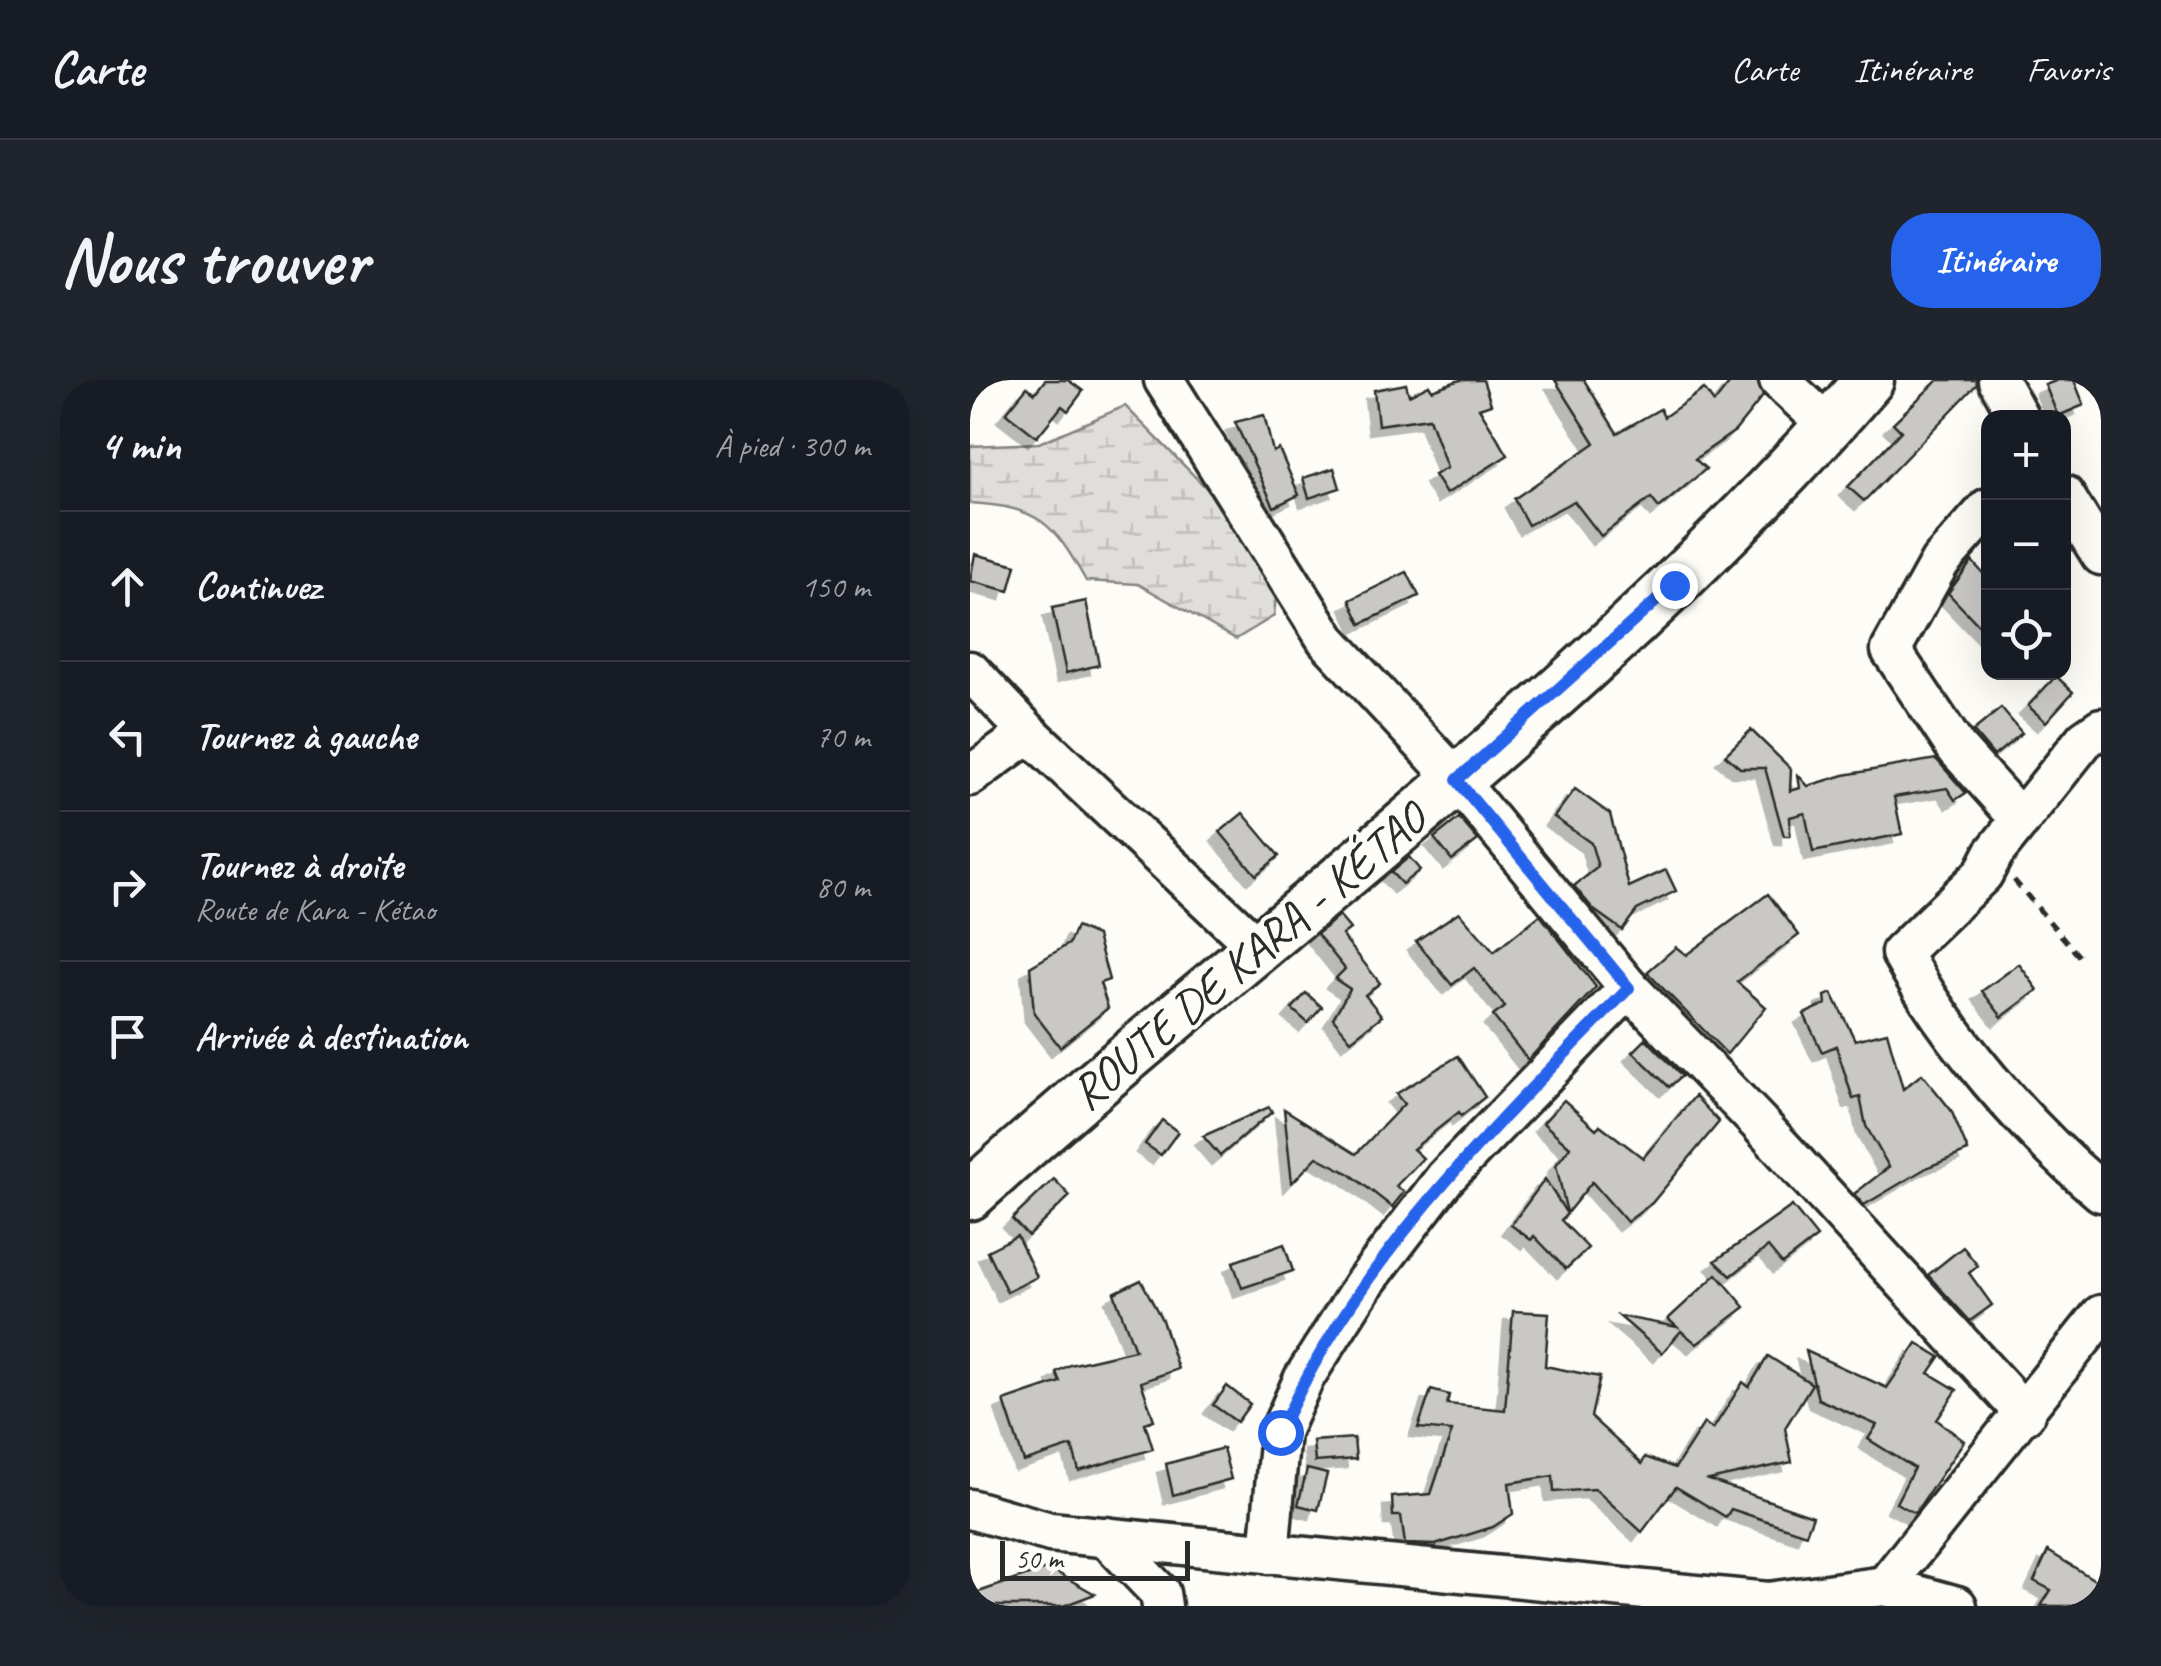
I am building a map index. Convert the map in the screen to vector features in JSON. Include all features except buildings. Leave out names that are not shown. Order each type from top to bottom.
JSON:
[{"type":"main road","name":"ROUTE DE KARA - KÉTAO","points":[[970,1195],[1256,946],[1457,780],[1674,585],[1869,380]]},
{"type":"street","points":[[1164,380],[1328,640],[1457,780],[1629,988],[1759,1122],[2025,1414]]},
{"type":"street","points":[[1779,380],[1829,426]]},
{"type":"street","points":[[1998,380],[2015,410]]},
{"type":"street","points":[[2067,500],[2101,556]]},
{"type":"street","points":[[1981,516],[1940,562],[1891,650],[1957,749],[2021,820]]},
{"type":"street","points":[[970,670],[1029,733],[1256,946]]},
{"type":"street","points":[[2101,728],[2085,739],[1994,854],[1984,874],[1901,953],[1922,990],[1988,1075],[2072,1168],[2101,1192]]},
{"type":"street","points":[[970,776],[1029,733]]},
{"type":"street","points":[[1269,1554],[1280,1432],[1304,1378],[1363,1285],[1445,1178],[1629,988]]},
{"type":"street","points":[[1885,1586],[2101,1315]]},
{"type":"street","points":[[970,1509],[1050,1532],[1269,1554],[1548,1594],[1768,1602],[1885,1586],[1957,1606]]},
{"type":"street","points":[[1106,1538],[1160,1593],[1162,1606]]},
{"type":"path","points":[[1994,854],[2044,920],[2083,961]]},
{"type":"green space","points":[[1125,406],[1250,532],[1278,577],[1274,616],[1236,639],[1138,584],[1086,581],[1053,532],[1029,514],[970,503],[970,446],[1039,443]]},
{"type":"route","points":[[1280,1432],[1304,1378],[1363,1285],[1445,1178],[1629,988],[1457,780],[1674,585]]}]
